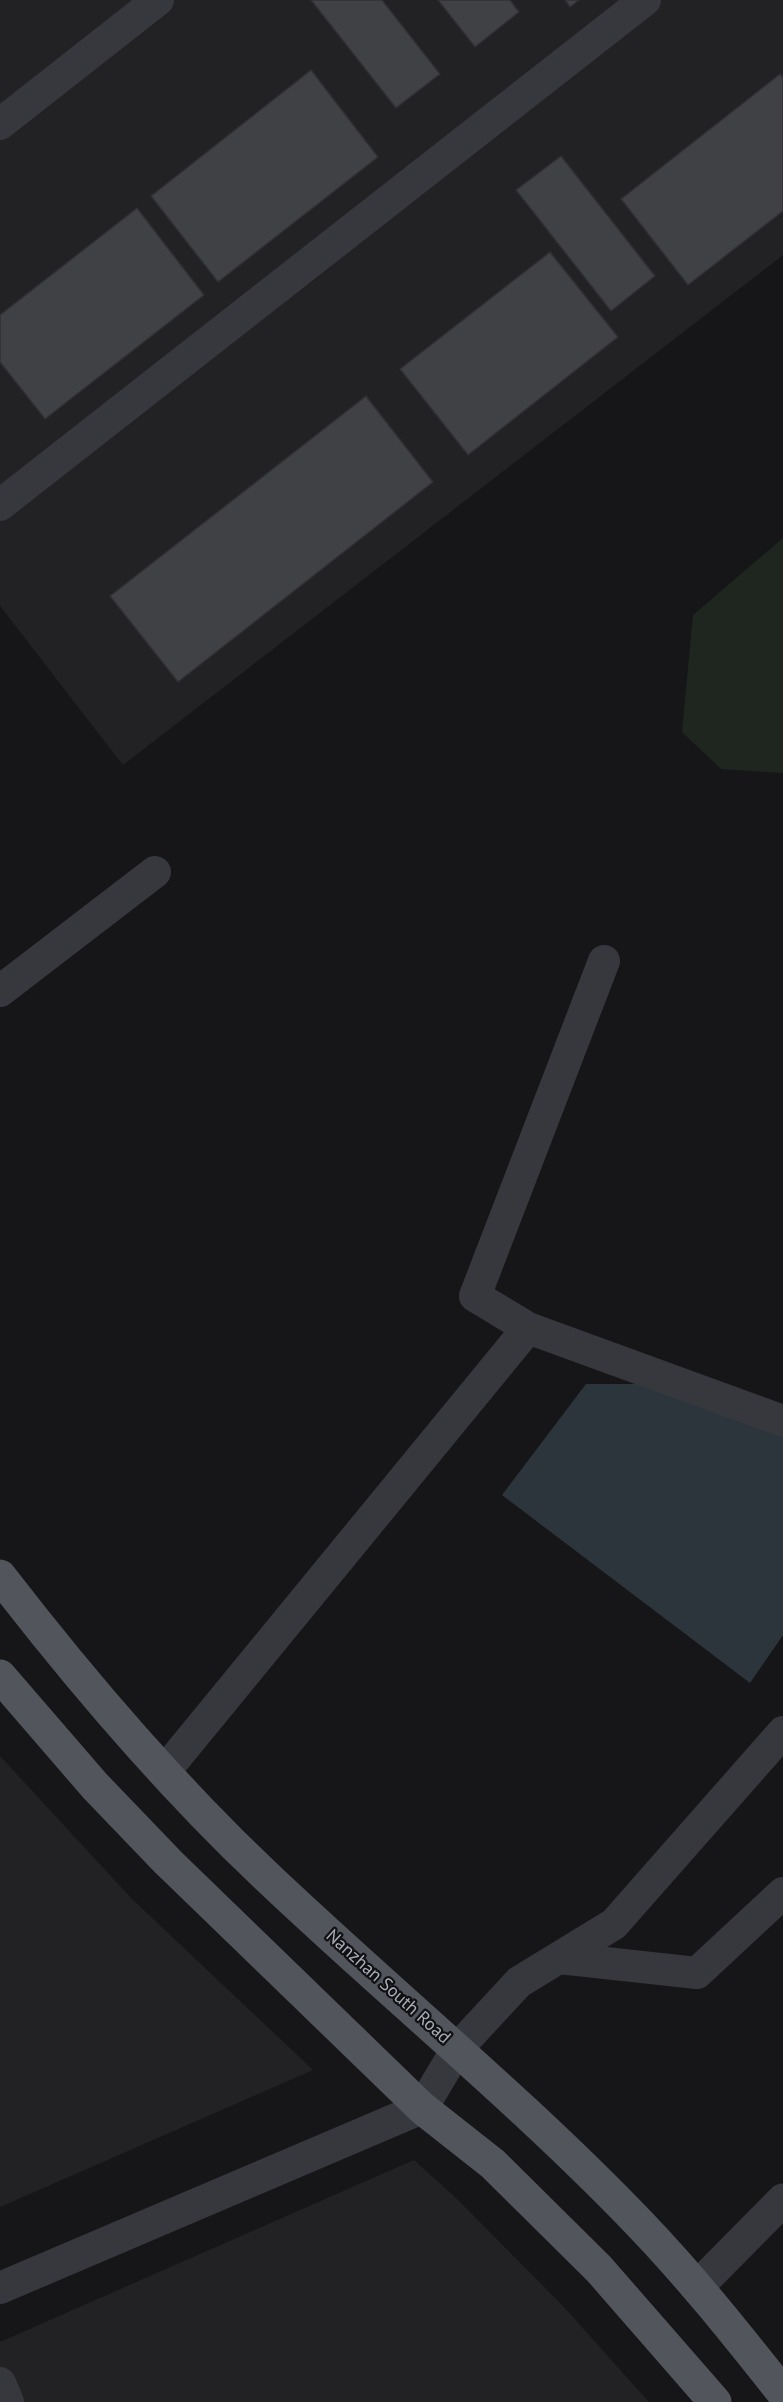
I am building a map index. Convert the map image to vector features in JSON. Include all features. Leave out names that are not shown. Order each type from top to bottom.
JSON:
[{"type":"main road","name":"Nanzhan South Road","points":[[0,1576],[88,1686],[164,1772],[264,1874],[526,2112],[640,2224],[697,2287],[783,2393]]},
{"type":"main road","points":[[0,1676],[95,1786],[168,1862],[422,2109],[493,2164],[534,2204],[599,2270],[715,2402]]},
{"type":"street","points":[[0,124],[158,0]]},
{"type":"street","points":[[0,505],[645,0]]},
{"type":"street","points":[[0,991],[155,872]]},
{"type":"street","points":[[604,961],[475,1296],[528,1328],[783,1421]]},
{"type":"street","points":[[164,1772],[528,1328]]},
{"type":"street","points":[[0,2288],[422,2109],[457,2049],[519,1982],[614,1924],[783,1732]]},
{"type":"street","points":[[559,1958],[697,1973],[783,1893]]},
{"type":"street","points":[[697,2287],[783,2200]]},
{"type":"street","points":[[0,2383],[8,2402]]},
{"type":"shaded area","points":[[0,0],[783,0],[783,255],[123,765],[0,606]]},
{"type":"shaded area","points":[[783,538],[783,773],[721,769],[682,732],[693,615]]},
{"type":"shaded area","points":[[586,1384],[660,1384],[783,1432],[783,1635],[750,1683],[502,1495]]},
{"type":"shaded area","points":[[0,1756],[131,1898],[313,2070],[0,2207]]},
{"type":"shaded area","points":[[414,2160],[458,2200],[562,2305],[649,2402],[0,2402],[0,2342]]},
{"type":"building","points":[[311,0],[382,0],[440,74],[396,108]]},
{"type":"building","points":[[438,0],[510,0],[519,12],[475,47]]},
{"type":"building","points":[[565,0],[579,0],[570,7]]},
{"type":"building","points":[[311,70],[378,157],[218,282],[151,196]]},
{"type":"building","points":[[780,74],[783,78],[783,211],[688,285],[621,199]]},
{"type":"building","points":[[561,156],[655,276],[611,311],[516,190]]},
{"type":"building","points":[[137,208],[204,295],[45,419],[0,362],[0,315]]},
{"type":"building","points":[[550,252],[618,337],[468,455],[400,369]]},
{"type":"building","points":[[366,396],[433,482],[178,682],[110,596]]}]
